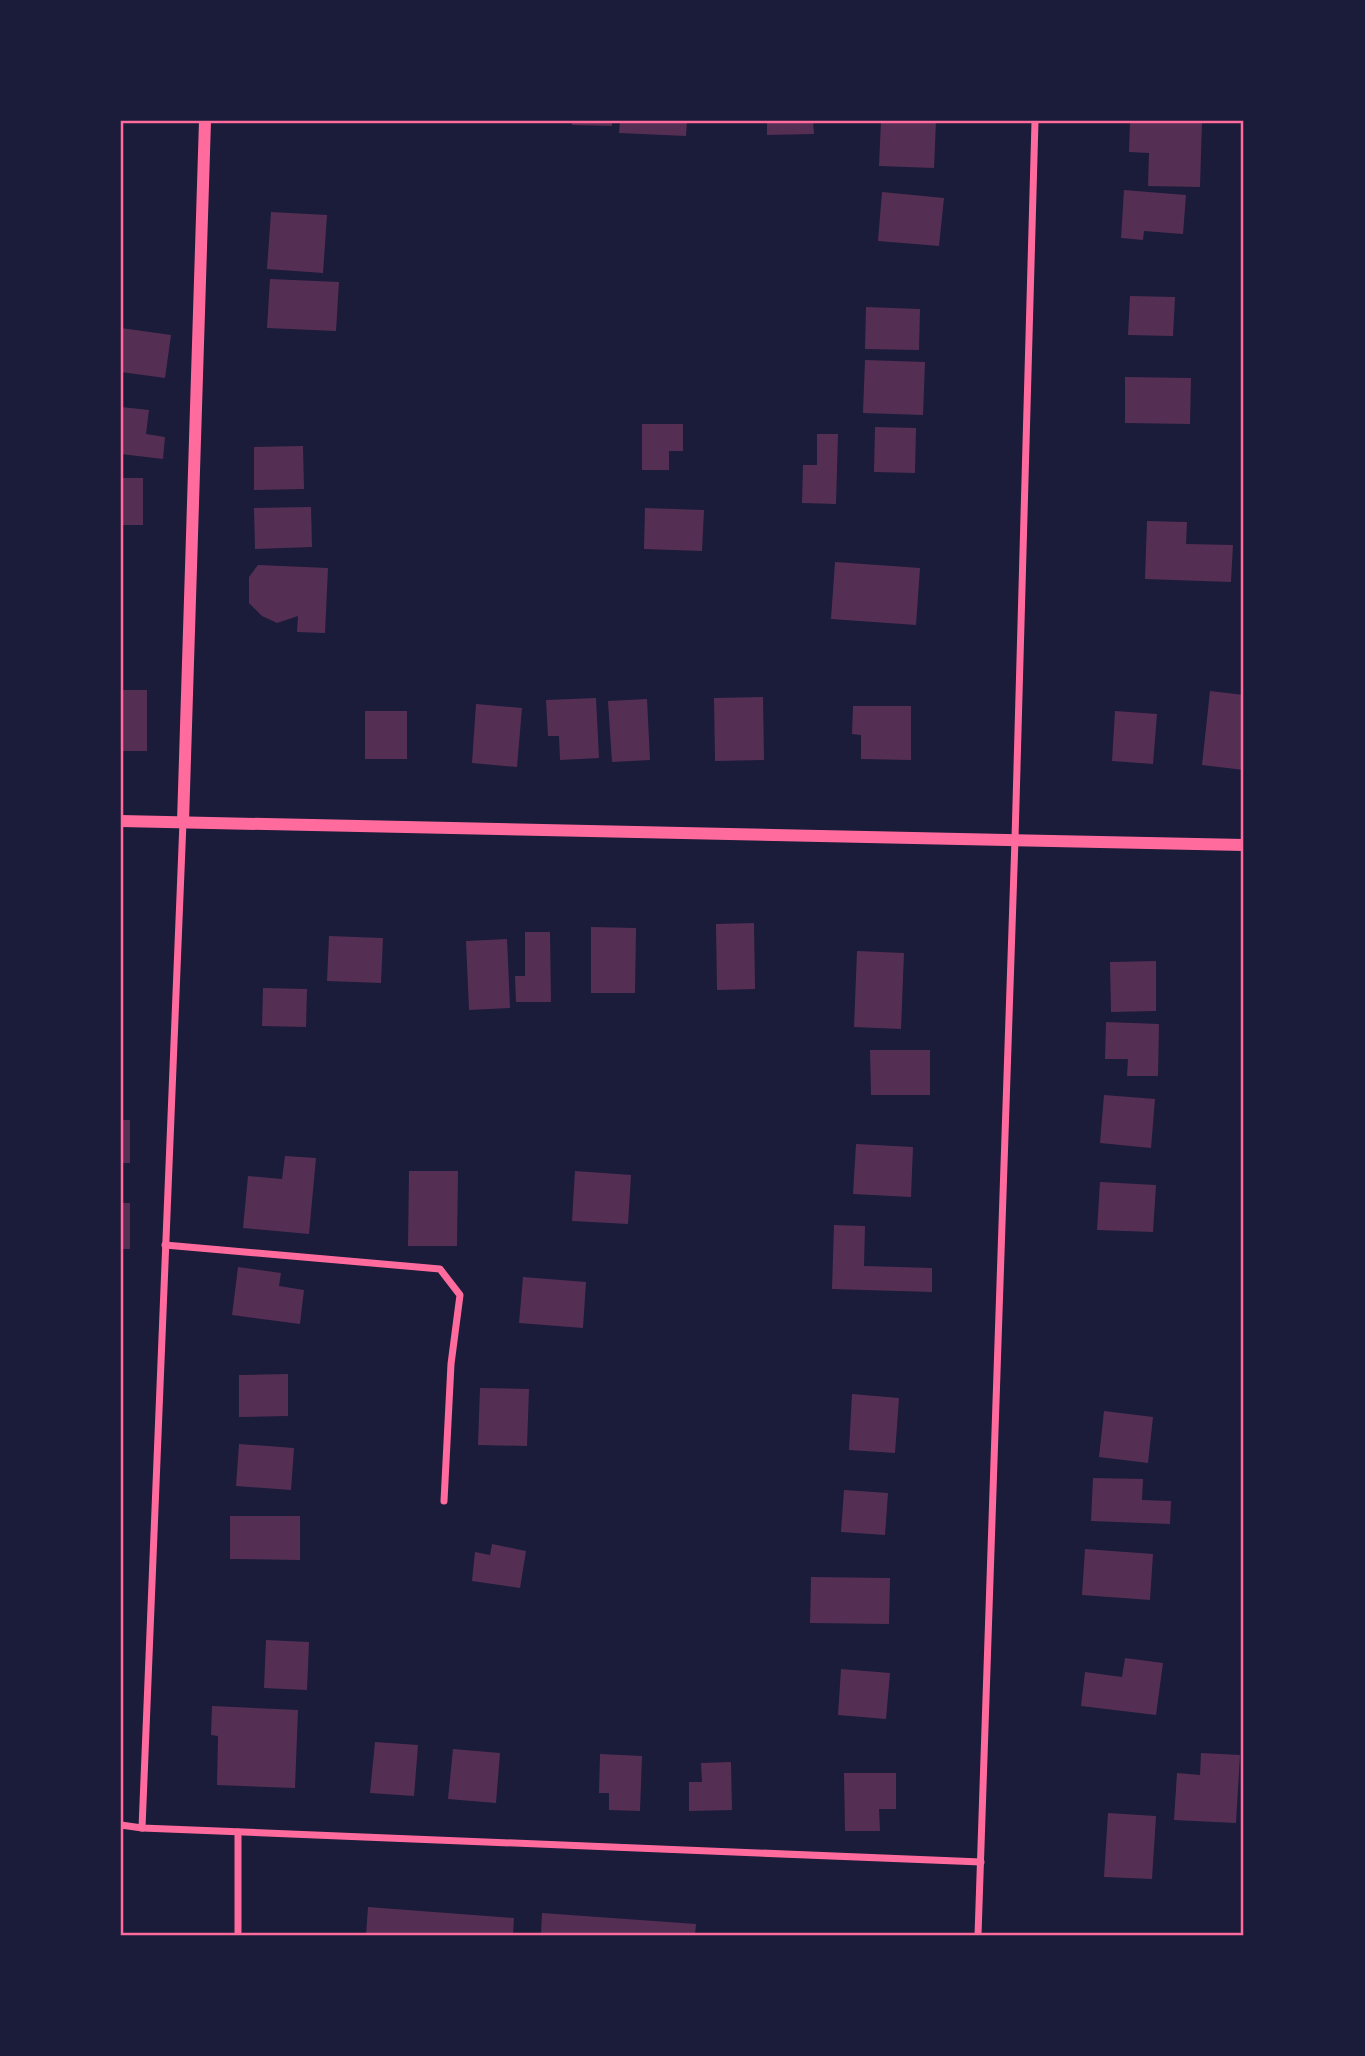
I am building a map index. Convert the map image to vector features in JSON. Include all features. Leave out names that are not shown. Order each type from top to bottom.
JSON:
[{"type":"street","points":[[142,1828],[183,822],[205,121]]},
{"type":"street","points":[[978,1935],[1015,839],[1034,121]]},
{"type":"street","points":[[121,821],[1244,845]]},
{"type":"street","points":[[165,1245],[440,1269],[460,1295],[451,1364],[444,1501]]},
{"type":"street","points":[[121,1825],[981,1862]]},
{"type":"street","points":[[238,1832],[238,1935]]},
{"type":"building","points":[[572,121],[612,121],[612,126],[572,125]]},
{"type":"building","points":[[620,121],[687,121],[686,136],[619,133]]},
{"type":"building","points":[[767,121],[813,121],[814,134],[767,135]]},
{"type":"building","points":[[881,121],[936,121],[934,168],[879,166]]},
{"type":"building","points":[[1130,121],[1202,121],[1200,187],[1148,186],[1149,153],[1129,152]]},
{"type":"building","points":[[1124,190],[1186,195],[1183,234],[1144,231],[1143,240],[1121,238]]},
{"type":"building","points":[[882,192],[944,198],[939,246],[878,241]]},
{"type":"building","points":[[271,212],[327,215],[323,273],[267,269]]},
{"type":"building","points":[[270,279],[339,282],[336,331],[267,328]]},
{"type":"building","points":[[1130,296],[1175,297],[1173,336],[1128,335]]},
{"type":"building","points":[[866,307],[920,309],[919,350],[865,349]]},
{"type":"building","points":[[121,328],[171,335],[165,378],[121,372]]},
{"type":"building","points":[[865,360],[925,362],[923,415],[863,413]]},
{"type":"building","points":[[1125,377],[1191,378],[1190,424],[1125,423]]},
{"type":"building","points":[[121,407],[149,410],[146,434],[165,437],[163,459],[121,454]]},
{"type":"building","points":[[642,424],[683,424],[683,451],[669,451],[669,470],[642,470]]},
{"type":"building","points":[[875,427],[916,428],[915,473],[874,472]]},
{"type":"building","points":[[817,434],[838,434],[836,504],[802,503],[803,465],[817,465]]},
{"type":"building","points":[[303,446],[304,489],[254,490],[254,447]]},
{"type":"building","points":[[121,478],[143,478],[143,525],[121,525]]},
{"type":"building","points":[[311,507],[312,547],[255,549],[254,508]]},
{"type":"building","points":[[645,508],[704,510],[702,551],[644,549]]},
{"type":"building","points":[[1147,521],[1187,522],[1186,544],[1233,545],[1231,582],[1145,579]]},
{"type":"building","points":[[835,562],[920,568],[916,625],[831,619]]},
{"type":"building","points":[[258,565],[328,568],[325,633],[297,632],[298,616],[277,623],[262,616],[249,603],[249,577]]},
{"type":"building","points":[[121,690],[147,690],[147,751],[121,751]]},
{"type":"building","points":[[1210,691],[1244,695],[1244,770],[1202,765]]},
{"type":"building","points":[[763,697],[764,760],[715,761],[714,698]]},
{"type":"building","points":[[596,698],[599,758],[560,760],[559,736],[548,736],[546,700]]},
{"type":"building","points":[[647,699],[650,760],[612,762],[608,701]]},
{"type":"building","points":[[476,704],[522,708],[517,767],[472,763]]},
{"type":"building","points":[[853,706],[911,706],[911,760],[861,759],[861,735],[852,734]]},
{"type":"building","points":[[365,711],[407,711],[407,759],[365,759]]},
{"type":"building","points":[[1115,711],[1157,714],[1153,764],[1112,761]]},
{"type":"building","points":[[754,923],[755,989],[717,990],[716,924]]},
{"type":"building","points":[[591,927],[636,928],[635,993],[591,993]]},
{"type":"building","points":[[525,932],[550,932],[551,1002],[516,1002],[515,976],[525,976]]},
{"type":"building","points":[[329,936],[383,938],[381,983],[327,981]]},
{"type":"building","points":[[507,939],[510,1008],[469,1010],[466,941]]},
{"type":"building","points":[[857,951],[904,953],[901,1029],[854,1027]]},
{"type":"building","points":[[1156,961],[1156,1011],[1111,1012],[1110,962]]},
{"type":"building","points":[[263,988],[307,989],[306,1027],[262,1026]]},
{"type":"building","points":[[1106,1022],[1159,1024],[1158,1076],[1127,1076],[1128,1059],[1105,1059]]},
{"type":"building","points":[[870,1050],[930,1050],[930,1095],[871,1095]]},
{"type":"building","points":[[1104,1095],[1155,1099],[1151,1148],[1100,1143]]},
{"type":"building","points":[[121,1120],[130,1120],[130,1163],[121,1163]]},
{"type":"building","points":[[856,1144],[913,1147],[911,1197],[853,1194]]},
{"type":"building","points":[[285,1156],[316,1158],[309,1234],[243,1228],[248,1176],[282,1179]]},
{"type":"building","points":[[409,1171],[458,1171],[457,1246],[408,1246]]},
{"type":"building","points":[[575,1171],[631,1175],[628,1224],[572,1221]]},
{"type":"building","points":[[1100,1182],[1156,1185],[1153,1232],[1097,1230]]},
{"type":"building","points":[[121,1203],[130,1203],[130,1249],[121,1249]]},
{"type":"building","points":[[834,1225],[865,1226],[864,1266],[932,1268],[932,1292],[832,1289]]},
{"type":"building","points":[[238,1267],[281,1273],[279,1286],[304,1290],[300,1324],[232,1315]]},
{"type":"building","points":[[523,1277],[586,1282],[583,1328],[519,1323]]},
{"type":"building","points":[[288,1374],[288,1416],[239,1417],[239,1375]]},
{"type":"building","points":[[480,1388],[529,1389],[527,1446],[478,1445]]},
{"type":"building","points":[[852,1394],[899,1398],[895,1453],[849,1450]]},
{"type":"building","points":[[1104,1411],[1153,1417],[1148,1463],[1099,1457]]},
{"type":"building","points":[[239,1444],[294,1448],[291,1490],[236,1486]]},
{"type":"building","points":[[1093,1478],[1143,1479],[1142,1500],[1171,1501],[1170,1524],[1091,1521]]},
{"type":"building","points":[[844,1490],[888,1493],[885,1535],[841,1532]]},
{"type":"building","points":[[230,1516],[300,1516],[300,1560],[230,1559]]},
{"type":"building","points":[[492,1544],[526,1551],[520,1588],[472,1581],[475,1552],[490,1555]]},
{"type":"building","points":[[1085,1549],[1153,1554],[1150,1600],[1082,1595]]},
{"type":"building","points":[[811,1577],[890,1578],[889,1624],[810,1623]]},
{"type":"building","points":[[266,1640],[309,1642],[307,1690],[264,1688]]},
{"type":"building","points":[[1125,1658],[1163,1663],[1156,1715],[1081,1706],[1085,1672],[1122,1677]]},
{"type":"building","points":[[841,1669],[890,1673],[886,1719],[838,1715]]},
{"type":"building","points":[[212,1706],[298,1710],[295,1788],[217,1785],[218,1736],[211,1735]]},
{"type":"building","points":[[375,1742],[418,1745],[414,1796],[370,1793]]},
{"type":"building","points":[[453,1749],[500,1753],[496,1803],[448,1799]]},
{"type":"building","points":[[1201,1753],[1240,1755],[1236,1823],[1174,1820],[1177,1773],[1200,1775]]},
{"type":"building","points":[[600,1754],[642,1756],[640,1811],[609,1810],[609,1793],[599,1793]]},
{"type":"building","points":[[731,1762],[732,1810],[689,1811],[689,1782],[702,1782],[701,1763]]},
{"type":"building","points":[[844,1773],[896,1773],[896,1809],[879,1809],[880,1831],[845,1831]]},
{"type":"building","points":[[1108,1813],[1156,1816],[1152,1879],[1104,1877]]},
{"type":"building","points":[[368,1907],[514,1918],[513,1935],[366,1935]]},
{"type":"building","points":[[542,1913],[696,1924],[695,1935],[541,1935]]}]
